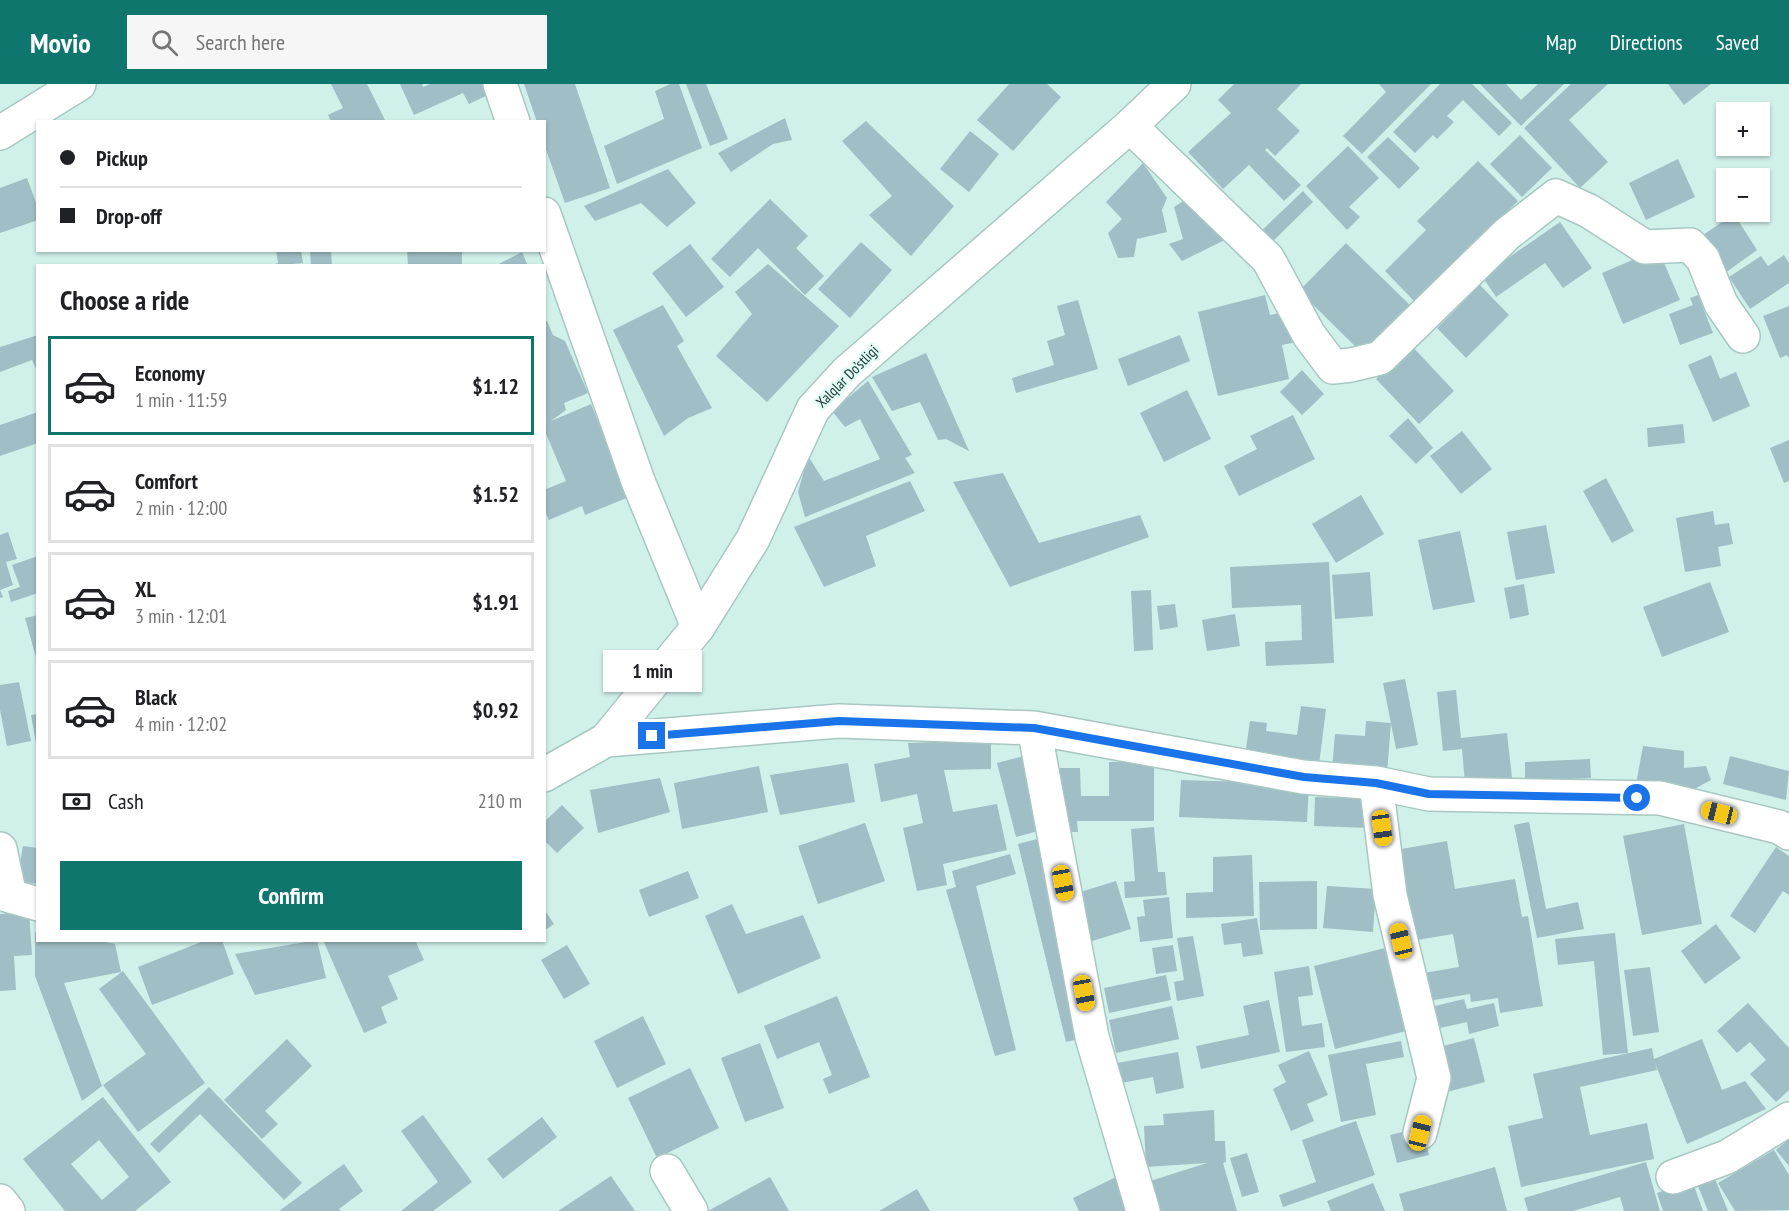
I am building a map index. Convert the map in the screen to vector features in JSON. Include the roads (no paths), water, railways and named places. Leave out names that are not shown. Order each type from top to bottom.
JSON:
[{"type":"street","points":[[0,133],[79,84]]},
{"type":"street","points":[[500,84],[512,120]]},
{"type":"street","name":"Xalqlar Do’stligi","points":[[546,774],[606,740],[698,627],[753,539],[813,409],[847,372],[1130,126],[1174,84]]},
{"type":"street","points":[[1130,126],[1268,260],[1310,335],[1333,367],[1380,358],[1507,234],[1556,196],[1589,211],[1645,247],[1690,245],[1702,258],[1721,304],[1743,336]]},
{"type":"street","points":[[546,220],[638,481],[698,627]]},
{"type":"street","points":[[606,740],[839,721],[1034,728],[1304,777],[1376,783],[1429,794],[1660,798],[1779,827],[1789,834]]},
{"type":"street","points":[[1034,728],[1092,1037],[1143,1211]]},
{"type":"street","points":[[1376,783],[1390,896],[1434,1078],[1420,1133]]},
{"type":"street","points":[[0,849],[16,898]]},
{"type":"street","points":[[1673,1177],[1727,1157],[1789,1119]]},
{"type":"street","points":[[668,1171],[692,1211]]},
{"type":"street","points":[[0,1201],[8,1211]]}]
